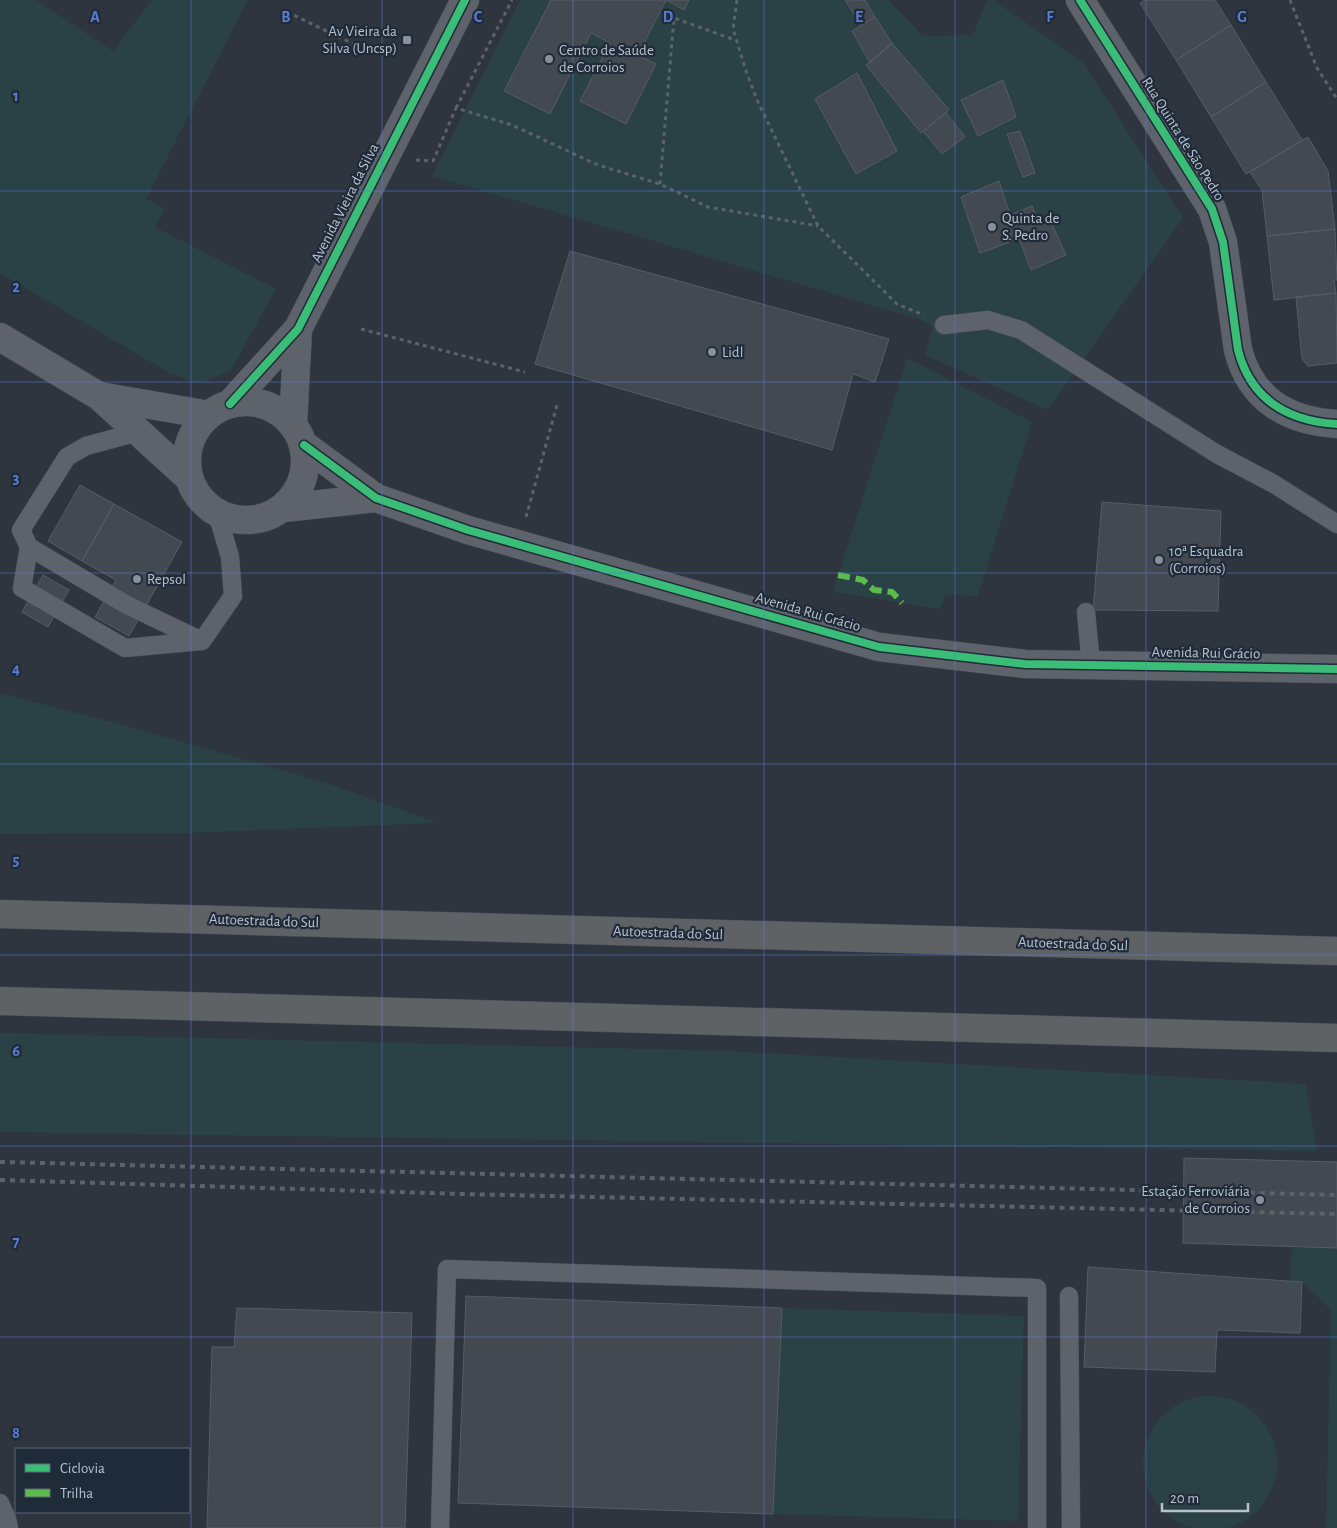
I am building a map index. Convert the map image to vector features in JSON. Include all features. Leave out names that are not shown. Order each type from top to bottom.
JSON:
[{"type":"highway","name":"Autoestrada do Sul","points":[[0,914],[1337,951]]},
{"type":"highway","points":[[0,1000],[1337,1038]]},
{"type":"street","name":"Avenida Vieira da Silva","points":[[220,410],[298,329],[465,0]]},
{"type":"street","name":"Rua Quinta de São Pedro","points":[[1080,0],[1212,209],[1223,242],[1238,350],[1250,377],[1260,392],[1280,410],[1305,420],[1337,424]]},
{"type":"street","name":"Avenida Vieira da Silva","points":[[298,329],[298,435]]},
{"type":"street","points":[[0,337],[99,396],[189,478],[200,499],[217,514],[239,520],[262,519],[283,508],[299,490],[306,468],[298,435],[275,409],[253,402],[220,410],[99,396]]},
{"type":"street","points":[[189,478],[187,455],[194,433],[220,410]]},
{"type":"street","name":"Avenida Rui Grácio","points":[[298,435],[376,498],[468,530],[879,647],[1025,664],[1337,669]]},
{"type":"street","name":"Avenida Rui Grácio","points":[[283,508],[376,498]]},
{"type":"lane","points":[[944,324],[988,320],[1020,330],[1217,454],[1274,484],[1337,524]]},
{"type":"lane","points":[[138,432],[86,446],[67,457],[21,530],[29,547],[127,605],[202,641]]},
{"type":"lane","points":[[202,641],[233,596],[230,557],[217,514]]},
{"type":"lane","points":[[29,547],[22,588],[125,648],[202,641]]},
{"type":"lane","points":[[1086,612],[1091,665]]},
{"type":"lane","points":[[440,1528],[448,1269],[1037,1288],[1037,1528]]},
{"type":"lane","points":[[1069,1296],[1071,1528]]},
{"type":"lane","points":[[0,1503],[8,1519],[9,1528]]},
{"type":"path","points":[[384,157],[433,161],[456,108],[512,0]]},
{"type":"path","points":[[737,0],[733,29],[735,40],[757,100],[818,226],[897,304],[944,324]]},
{"type":"path","points":[[1290,0],[1317,68],[1337,99]]},
{"type":"path","points":[[287,12],[360,47]]},
{"type":"path","points":[[660,184],[674,18],[735,40]]},
{"type":"path","points":[[456,108],[512,125],[598,165],[660,184],[708,207],[818,226]]},
{"type":"path","points":[[361,328],[525,372]]},
{"type":"path","points":[[527,513],[557,405]]},
{"type":"green space","points":[[0,0],[36,0],[113,51],[152,0],[248,0],[146,199],[165,208],[155,227],[276,289],[231,370],[200,384],[169,373],[0,273]]},
{"type":"green space","points":[[520,0],[888,0],[923,36],[973,35],[987,0],[993,0],[1083,62],[1183,218],[1048,410],[925,355],[933,327],[922,320],[432,176]]},
{"type":"green space","points":[[907,358],[1032,422],[978,596],[946,595],[940,609],[833,592]]},
{"type":"green space","points":[[0,693],[123,725],[324,782],[438,823],[188,833],[0,834]]},
{"type":"green space","points":[[0,1033],[730,1051],[1306,1084],[1317,1151],[0,1132]]},
{"type":"green space","points":[[1292,1247],[1337,1248],[1337,1528],[1326,1528],[1331,1310],[1302,1282],[1289,1281]]},
{"type":"green space","points":[[782,1308],[1024,1316],[1018,1521],[773,1514]]},
{"type":"green space","points":[[1197,1397],[1223,1397],[1247,1407],[1258,1415],[1266,1426],[1276,1450],[1276,1476],[1266,1500],[1258,1511],[1247,1519],[1223,1529],[1197,1529],[1173,1519],[1162,1511],[1154,1500],[1144,1476],[1144,1450],[1154,1426],[1162,1415],[1173,1407]]},
{"type":"building","name":"Centro de Saúde de Corroios","points":[[551,0],[666,0],[638,55],[656,64],[626,124],[580,101],[610,43],[591,33],[550,114],[504,91]]},
{"type":"building","points":[[666,0],[689,0],[684,10]]},
{"type":"building","points":[[845,0],[865,0],[875,17],[861,25]]},
{"type":"building","points":[[1145,0],[1215,0],[1231,25],[1176,60],[1140,3]]},
{"type":"building","points":[[875,17],[892,43],[870,63],[852,31]]},
{"type":"building","points":[[1231,25],[1266,82],[1211,117],[1176,60]]},
{"type":"building","points":[[892,43],[949,110],[921,133],[866,65]]},
{"type":"building","points":[[857,73],[897,151],[856,174],[815,99]]},
{"type":"building","points":[[1003,80],[1016,117],[978,136],[961,100]]},
{"type":"building","points":[[1266,82],[1302,140],[1246,174],[1211,117]]},
{"type":"building","points":[[946,113],[965,137],[942,154],[923,131]]},
{"type":"building","points":[[1020,131],[1035,173],[1023,177],[1007,134]]},
{"type":"building","points":[[1308,137],[1328,171],[1335,229],[1267,236],[1262,190],[1250,172]]},
{"type":"building","name":"Quinta de S. Pedro","points":[[999,181],[1018,239],[980,253],[961,197]]},
{"type":"building","points":[[1032,206],[1039,223],[1051,222],[1066,255],[1031,270],[1010,215]]},
{"type":"building","points":[[1335,229],[1337,280],[1334,280],[1336,293],[1274,300],[1267,236]]},
{"type":"building","name":"Lidl","points":[[570,251],[889,339],[875,382],[853,374],[832,450],[535,364]]},
{"type":"building","points":[[1336,293],[1337,363],[1308,366],[1302,359],[1296,297]]},
{"type":"building","points":[[80,485],[114,504],[82,561],[48,541]]},
{"type":"building","name":"10ª Esquadra (Corroios)","points":[[1102,502],[1221,511],[1218,611],[1093,610]]},
{"type":"building","points":[[114,504],[182,542],[129,636],[95,617],[116,580],[82,561]]},
{"type":"building","points":[[43,575],[69,590],[48,627],[22,612]]},
{"type":"building","name":"Estação Ferroviária de Corroios","points":[[1184,1158],[1337,1162],[1337,1248],[1183,1243]]},
{"type":"building","points":[[1088,1267],[1302,1282],[1300,1333],[1217,1330],[1215,1372],[1084,1367]]},
{"type":"building","points":[[466,1296],[782,1308],[773,1514],[458,1503]]},
{"type":"building","points":[[237,1308],[412,1313],[405,1528],[207,1528],[212,1347],[234,1347]]},
{"type":"railway","points":[[0,1162],[1337,1195]]},
{"type":"railway","points":[[0,1180],[462,1194],[1337,1214]]},
{"type":"marked path","points":[[838,575],[863,580],[874,590],[892,592],[902,603]]},
{"type":"cycle path","points":[[230,404],[298,329],[465,0]]},
{"type":"cycle path","points":[[1080,0],[1212,209],[1223,242],[1238,350],[1252,382],[1262,395],[1274,405],[1288,412],[1319,422],[1337,424]]},
{"type":"cycle path","points":[[304,445],[376,498],[468,530],[879,647],[1025,664],[1337,669]]},
{"type":"place","name":"Av Vieira da Silva (Uncsp)","points":[[407,40]]},
{"type":"place","name":"Centro de Saúde de Corroios","points":[[549,59]]},
{"type":"place","name":"Quinta de S. Pedro","points":[[992,227]]},
{"type":"place","name":"Lidl","points":[[712,352]]},
{"type":"place","name":"10ª Esquadra (Corroios)","points":[[1159,560]]},
{"type":"place","name":"Repsol","points":[[137,579]]},
{"type":"place","name":"Estação Ferroviária de Corroios","points":[[1260,1200]]}]
